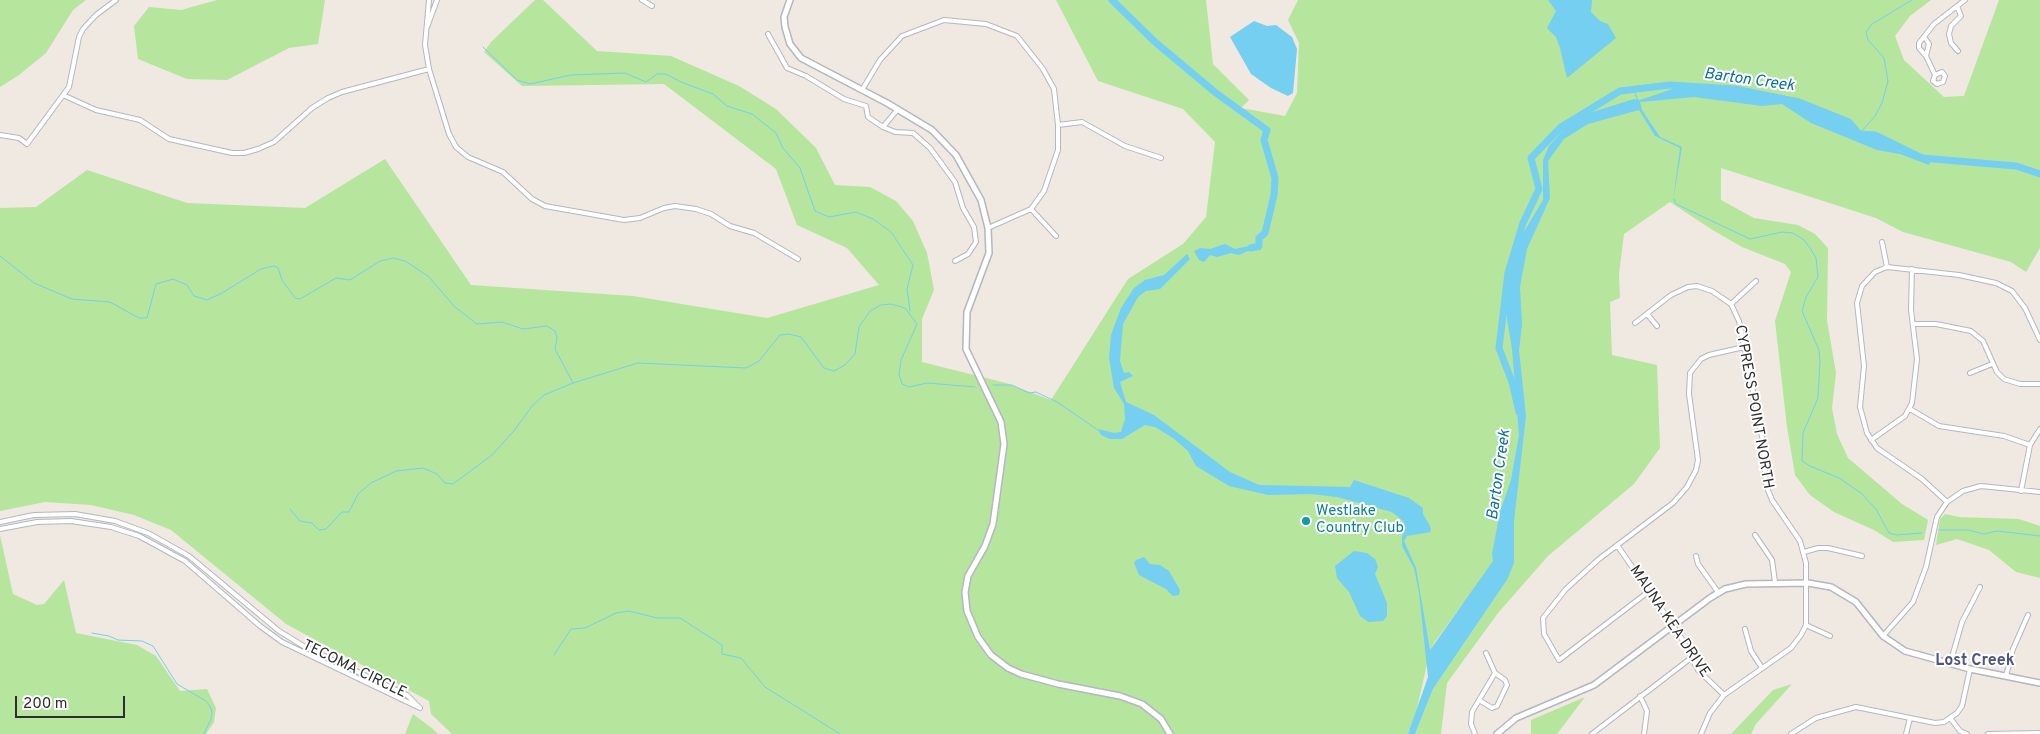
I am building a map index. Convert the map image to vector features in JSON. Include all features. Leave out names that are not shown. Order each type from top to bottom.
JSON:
[{"type":"street","points":[[0,135],[19,138],[27,144],[72,79],[77,46],[83,29],[96,15],[116,0]]},
{"type":"street","points":[[429,0],[425,51],[429,69],[447,128],[456,147],[474,161],[503,172],[540,204],[624,220],[640,218],[664,208],[675,206],[696,209],[711,214],[730,226],[754,233],[798,259]]},
{"type":"street","points":[[426,29],[437,0]]},
{"type":"street","points":[[642,0],[652,6]]},
{"type":"street","points":[[790,0],[784,18],[785,27],[795,51],[809,64],[898,109],[932,130],[956,155],[981,200],[988,228],[989,253],[987,263],[971,297],[965,336],[966,349],[972,365],[1001,422],[1004,444],[993,524],[985,546],[966,583],[965,600],[972,623],[984,647],[1008,668],[1046,682],[1132,699],[1152,711],[1170,734]]},
{"type":"street","points":[[1935,75],[1926,56],[1918,46],[1934,24],[1965,0]]},
{"type":"street","points":[[1957,6],[1962,16],[1951,26],[1949,37],[1958,51]]},
{"type":"street","points":[[862,90],[880,60],[902,36],[944,20],[986,24],[1002,28],[1017,36],[1043,68],[1054,89],[1058,125],[1058,150],[1044,191],[1031,209],[988,228]]},
{"type":"street","points":[[768,34],[786,68],[806,76],[844,99],[866,106],[868,117],[883,127],[895,132],[913,134],[921,139],[954,182],[960,201],[974,227],[976,238],[972,249],[956,260]]},
{"type":"street","points":[[1925,38],[1929,44],[1926,56]]},
{"type":"street","points":[[62,95],[96,110],[140,120],[169,139],[232,154],[244,153],[274,142],[312,108],[328,98],[342,92],[429,69]]},
{"type":"street","points":[[883,127],[898,109]]},
{"type":"street","points":[[1058,125],[1082,122],[1125,146],[1160,158]]},
{"type":"street","points":[[1031,209],[1056,236]]},
{"type":"street","points":[[1882,242],[1887,267]]},
{"type":"street","points":[[1947,502],[1922,479],[1889,457],[1871,440],[1861,415],[1864,366],[1857,303],[1862,286],[1875,272],[1887,267],[1959,275],[1996,283],[2012,291],[2025,308],[2040,340]]},
{"type":"street","points":[[1871,440],[1905,416],[1910,409],[1917,367],[1910,298],[1912,269]]},
{"type":"street","points":[[1731,304],[1756,281]]},
{"type":"street","name":"CYPRESS POINT NORTH","points":[[1635,323],[1679,289],[1688,287],[1696,286],[1712,291],[1731,304],[1739,321],[1763,442],[1766,485],[1772,500],[1800,541],[1804,552],[1808,583],[1806,626]]},
{"type":"street","points":[[1647,314],[1657,326]]},
{"type":"street","points":[[1913,324],[1936,324],[1971,331],[1983,341],[1997,372],[2012,382],[2040,384]]},
{"type":"street","points":[[1648,592],[1559,660],[1544,634],[1543,618],[1547,610],[1578,577],[1673,502],[1693,479],[1698,450],[1688,382],[1694,366],[1709,355],[1744,347]]},
{"type":"street","points":[[1970,373],[1992,364]]},
{"type":"street","points":[[1910,409],[1939,426],[2004,436],[2030,445]]},
{"type":"street","points":[[2021,491],[2030,445],[2040,429]]},
{"type":"street","points":[[1883,636],[1912,602],[1926,567],[1937,517],[1947,502],[1963,491],[1981,486],[2040,492]]},
{"type":"street","points":[[43,514],[43,521]]},
{"type":"street","name":"TECOMA CIRCLE","points":[[0,522],[43,514],[89,516],[142,530],[178,548],[272,626],[300,644],[407,696],[420,708],[297,650],[271,634],[174,554],[139,536],[84,522],[43,521],[0,529]]},
{"type":"street","points":[[134,534],[136,528]]},
{"type":"street","points":[[139,536],[142,530]]},
{"type":"street","points":[[1755,535],[1772,560],[1775,582]]},
{"type":"street","name":"MAUNA KEA DRIVE","points":[[1617,545],[1648,592],[1673,625],[1698,670],[1724,695]]},
{"type":"street","points":[[1804,552],[1828,548],[1862,556]]},
{"type":"street","points":[[1696,556],[1698,564],[1718,592]]},
{"type":"street","points":[[1497,734],[1516,718],[1594,685],[1718,592],[1736,585],[1775,582],[1808,583],[1831,587],[1856,602],[1883,636],[1905,651],[1950,664],[2040,683]]},
{"type":"street","points":[[218,589],[222,584]]},
{"type":"street","points":[[1950,664],[1962,622],[1980,587]]},
{"type":"street","points":[[223,594],[228,589]]},
{"type":"street","points":[[2006,676],[2012,648],[2028,615]]},
{"type":"street","points":[[1701,734],[1710,714],[1724,695],[1791,648],[1806,626],[1830,636]]},
{"type":"street","points":[[1745,629],[1751,651],[1762,668]]},
{"type":"street","points":[[297,650],[300,644]]},
{"type":"street","points":[[303,653],[305,647]]},
{"type":"street","points":[[1479,700],[1492,708],[1497,706],[1507,685],[1495,673],[1486,653]]},
{"type":"street","points":[[1592,734],[1692,658]]},
{"type":"street","points":[[1791,734],[1816,718],[1848,708],[1863,707],[1935,723],[1951,719],[1962,706],[1970,668]]},
{"type":"street","points":[[1475,734],[1471,718],[1495,673]]},
{"type":"street","points":[[1640,696],[1647,711],[1644,734]]},
{"type":"street","points":[[1906,734],[1910,718]]},
{"type":"street","points":[[1951,719],[1960,731],[1967,734]]},
{"type":"street","points":[[1988,734],[2040,733]]},
{"type":"green space","points":[[0,0],[86,0],[73,10],[46,53],[19,75],[0,87]]},
{"type":"green space","points":[[217,0],[325,0],[318,44],[289,48],[227,80],[187,79],[138,59],[134,26],[149,7],[181,10]]},
{"type":"green space","points":[[535,0],[543,0],[597,51],[671,56],[739,86],[776,109],[816,148],[835,185],[870,187],[896,201],[913,221],[927,253],[934,290],[922,319],[922,362],[1006,383],[1051,400],[1128,279],[1183,244],[1206,217],[1215,142],[1183,109],[1098,81],[1056,0],[1206,0],[1213,64],[1249,100],[1241,108],[1285,116],[1297,93],[1299,43],[1288,20],[1298,0],[1931,0],[1910,16],[1895,36],[1904,60],[1944,97],[1964,96],[1999,0],[2040,0],[2040,248],[2026,272],[2011,262],[1903,232],[1876,218],[1721,168],[1721,200],[1754,218],[1798,225],[1815,234],[1828,248],[1827,320],[1836,373],[1832,408],[1837,434],[1848,458],[1902,504],[1928,520],[1924,540],[1893,542],[1874,530],[1834,512],[1810,495],[1795,475],[1787,427],[1775,321],[1791,272],[1785,264],[1742,247],[1670,202],[1624,234],[1619,274],[1620,298],[1610,302],[1612,355],[1657,365],[1660,448],[1634,484],[1548,556],[1498,613],[1447,683],[1441,734],[1415,734],[1433,689],[1507,580],[1464,602],[1434,643],[1430,651],[1415,717],[1408,734],[452,734],[431,714],[429,701],[286,624],[171,530],[134,515],[91,505],[45,502],[0,511],[0,208],[36,207],[87,170],[187,203],[305,208],[385,159],[471,285],[633,296],[767,318],[879,285],[847,248],[797,225],[776,169],[664,84],[522,86],[484,52],[491,42]]},
{"type":"green space","points":[[1945,514],[1959,517],[2019,519],[2040,526],[2040,578],[2016,572],[1989,550],[1957,539],[1936,545],[1940,519]]},
{"type":"green space","points":[[0,535],[13,594],[37,605],[44,604],[64,580],[76,633],[137,645],[156,656],[180,691],[207,689],[216,708],[214,722],[206,734],[0,734]]},
{"type":"green space","points":[[1792,684],[1756,724],[1751,734],[1731,734],[1773,690]]},
{"type":"green space","points":[[1585,697],[1557,734],[1531,734],[1531,720]]},
{"type":"green space","points":[[413,714],[433,729],[438,734],[405,734]]},
{"type":"water","points":[[1548,0],[1592,0],[1591,12],[1600,21],[1608,24],[1616,38],[1567,78],[1556,37],[1547,28],[1556,11]]},
{"type":"water","points":[[1254,21],[1267,26],[1276,25],[1292,37],[1297,49],[1293,93],[1288,96],[1271,88],[1251,74],[1230,37]]},
{"type":"water","points":[[1675,88],[1745,92],[1767,95],[1796,103],[1862,131],[1901,152],[1931,159],[1929,165],[1900,154],[1877,150],[1811,123],[1782,104],[1762,106],[1694,97],[1640,102],[1642,110],[1660,137],[1682,147],[1673,201],[1680,148],[1655,136],[1639,110],[1588,124],[1564,139],[1548,161],[1550,198],[1527,249],[1520,287],[1522,325],[1519,350],[1526,416],[1514,521],[1514,563],[1507,580],[1433,689],[1415,734],[1408,734],[1428,677],[1419,593],[1414,568],[1402,546],[1405,528],[1403,521],[1392,512],[1337,497],[1311,494],[1268,495],[1229,486],[1196,466],[1188,451],[1173,438],[1155,427],[1145,425],[1122,439],[1110,439],[1101,435],[1098,429],[1114,433],[1121,432],[1125,419],[1124,404],[1114,388],[1109,358],[1111,335],[1121,308],[1134,288],[1145,280],[1164,275],[1187,254],[1190,259],[1160,289],[1146,291],[1138,297],[1123,324],[1120,361],[1124,373],[1129,372],[1133,376],[1120,382],[1126,402],[1154,415],[1230,472],[1259,485],[1350,487],[1354,480],[1409,498],[1423,508],[1423,514],[1430,526],[1431,532],[1407,536],[1404,541],[1416,568],[1430,650],[1493,561],[1492,554],[1500,512],[1511,480],[1519,435],[1512,349],[1506,313],[1508,276],[1519,240],[1543,200],[1543,160],[1549,146],[1564,129],[1586,114],[1634,99],[1640,100]]},
{"type":"water","points":[[1225,244],[1235,249],[1258,244],[1261,250],[1248,251],[1239,255],[1231,253],[1217,257],[1210,255],[1204,262],[1199,260],[1194,251],[1200,248],[1210,249]]},
{"type":"water","points":[[1354,551],[1367,553],[1375,559],[1378,567],[1375,574],[1387,603],[1387,616],[1383,621],[1368,622],[1360,616],[1349,592],[1337,578],[1335,566]]},
{"type":"water","points":[[1144,557],[1150,564],[1160,565],[1169,571],[1180,590],[1179,595],[1173,596],[1166,589],[1139,575],[1134,563],[1136,560]]},
{"type":"waterway","points":[[1112,0],[1155,42],[1216,93],[1267,130],[1264,140],[1275,178],[1274,195],[1265,233],[1259,238],[1259,246],[1251,248]]},
{"type":"waterway","points":[[1862,131],[1875,116],[1882,103],[1888,81],[1884,58],[1868,40],[1866,32],[1872,24],[1912,0]]},
{"type":"waterway","points":[[483,47],[517,80],[530,84],[571,75],[625,73],[646,82],[657,74],[666,74],[713,94],[727,106],[752,114],[776,133],[783,148],[800,168],[815,211],[829,217],[856,212],[873,219],[891,232],[913,265],[907,289],[910,311]]},
{"type":"waterway","name":"Barton Creek","points":[[1519,412],[1512,382],[1499,348],[1508,273],[1523,223],[1539,189],[1531,158],[1561,127],[1620,91],[1670,85],[1735,89],[1799,102],[1849,122],[1859,134],[1875,135],[1922,158],[2016,166],[2040,174]]},
{"type":"waterway","points":[[1634,90],[1638,101]]},
{"type":"waterway","points":[[1674,199],[1676,204],[1750,239],[1782,232],[1793,233],[1804,240],[1810,248],[1816,258],[1818,277],[1806,297],[1802,311],[1819,350],[1820,361],[1818,398],[1803,433],[1802,461],[1839,478],[1861,493],[1876,509],[1889,533],[1897,535],[1922,533]]},
{"type":"waterway","points":[[0,256],[34,283],[72,299],[110,302],[139,318],[147,318],[156,284],[173,279],[187,285],[194,296],[207,300],[261,269],[274,266],[278,268],[282,280],[295,298],[300,299],[336,278],[350,280],[380,261],[393,258],[405,261],[428,276],[455,307],[477,324],[502,322],[523,329],[547,326],[555,331],[557,338],[555,349],[573,383],[638,363],[746,368],[759,361],[780,335],[789,334],[801,337],[824,368],[834,371],[845,365],[855,354],[859,327],[870,311],[881,305],[891,304],[905,308],[917,324],[901,360],[899,374],[902,384],[909,387],[927,383],[975,387]]},
{"type":"waterway","points":[[290,509],[300,521],[312,523],[319,530],[326,529],[342,512],[349,512],[358,494],[371,483],[396,471],[423,468],[437,474],[445,483],[453,484],[492,455],[513,432],[533,405],[544,395],[573,383]]},
{"type":"waterway","points":[[993,385],[1012,385],[1029,393],[1036,392],[1057,402],[1098,430]]},
{"type":"waterway","points":[[1939,530],[1968,530],[1984,534],[1997,531],[2040,536]]},
{"type":"waterway","points":[[554,655],[571,629],[585,628],[616,613],[629,611],[657,618],[680,618],[722,645],[722,654],[741,658],[765,687],[840,734]]},
{"type":"waterway","points":[[92,633],[109,636],[118,640],[142,641],[153,646],[177,684],[206,701],[210,706],[212,712],[211,719],[204,734]]},
{"type":"place","name":"Westlake Country Club","points":[[1306,521]]},
{"type":"district","name":"Lost Creek","points":[[1975,662]]}]
